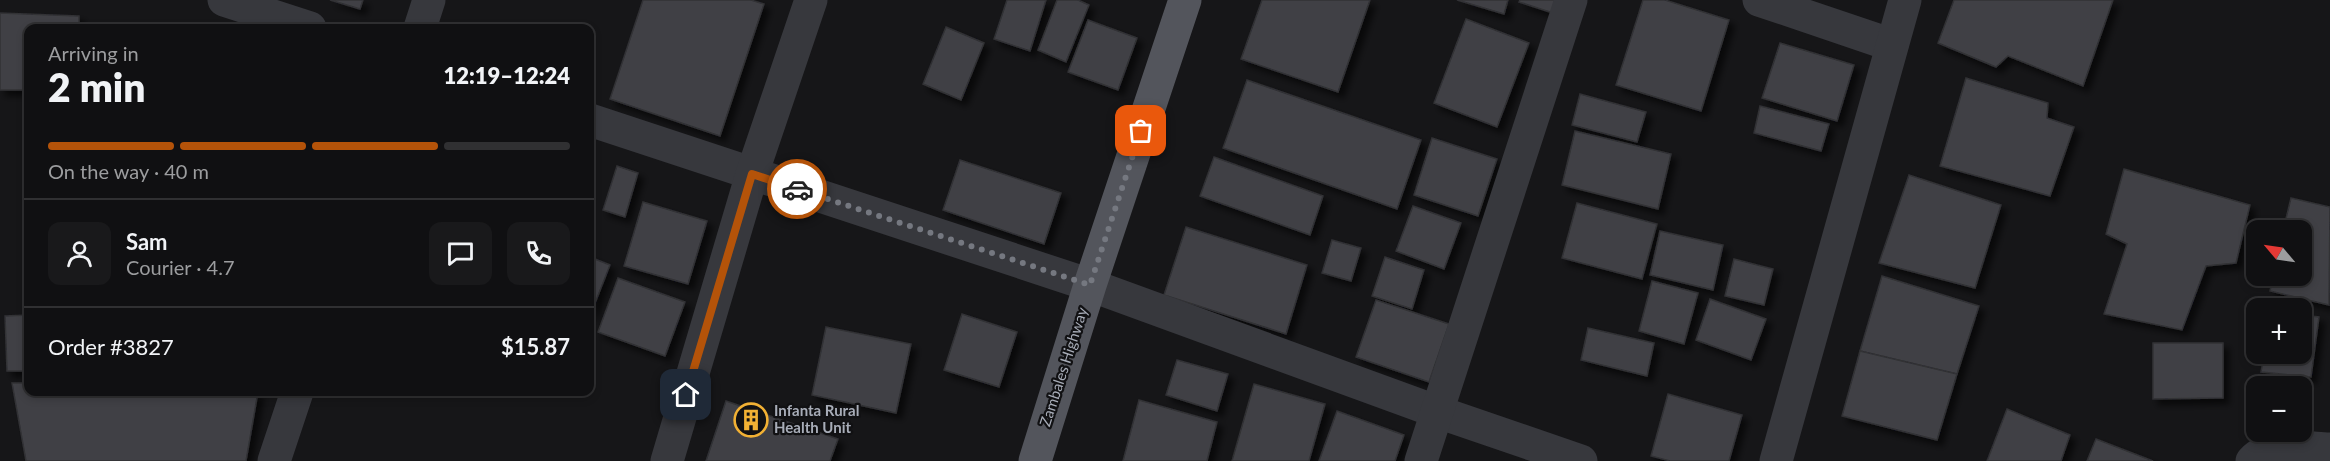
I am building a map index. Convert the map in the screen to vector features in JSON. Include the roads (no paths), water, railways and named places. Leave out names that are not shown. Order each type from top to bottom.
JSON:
[{"type":"main road","name":"Zambales Highway","points":[[1035,461],[1090,285],[1185,0]]},
{"type":"street","points":[[224,0],[298,24]]},
{"type":"street","points":[[421,24],[429,0]]},
{"type":"street","points":[[667,461],[752,174],[811,0]]},
{"type":"street","points":[[1421,461],[1571,0]]},
{"type":"street","points":[[1759,0],[1892,45]]},
{"type":"street","points":[[1776,461],[1905,0]]},
{"type":"street","points":[[594,121],[1090,285],[1438,412],[1581,461]]},
{"type":"street","points":[[274,461],[296,396]]},
{"type":"street","points":[[2252,461],[2258,454],[2273,448],[2330,449]]},
{"type":"place","name":"Infanta Rural Health Unit","points":[[751,420]]}]
